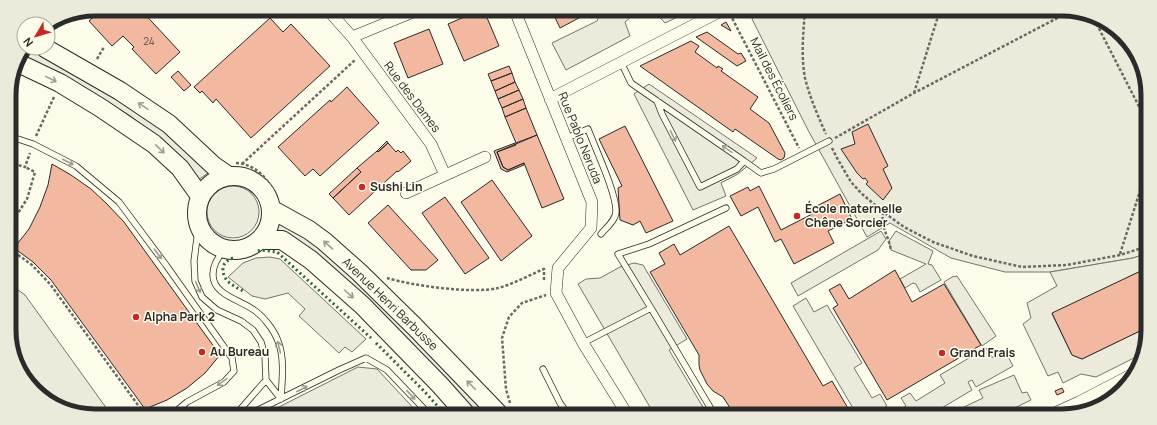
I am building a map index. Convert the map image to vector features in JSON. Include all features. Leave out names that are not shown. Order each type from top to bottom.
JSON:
[{"type":"main road","points":[[56,54],[120,90],[169,124],[214,166],[230,169],[254,181],[263,189],[273,204],[266,231],[259,240],[249,247],[236,250],[224,249],[214,245],[207,239],[201,231],[197,221],[196,208],[200,196],[206,187],[230,169]]},
{"type":"main road","points":[[22,65],[60,83],[101,108],[154,144],[180,168],[200,196]]},
{"type":"main road","name":"Avenue Henri Barbusse","points":[[273,204],[324,241],[359,272],[415,327],[503,409]]},
{"type":"main road","name":"Avenue Henri Barbusse","points":[[259,240],[282,240],[311,260],[362,305],[461,409]]},
{"type":"street","name":"Rue des Dames","points":[[333,16],[352,37],[431,144],[445,175]]},
{"type":"street","points":[[352,37],[403,16]]},
{"type":"street","name":"Rue Pablo Neruda","points":[[517,16],[592,202],[591,228],[558,268],[556,293],[583,343]]},
{"type":"street","points":[[550,98],[711,16]]},
{"type":"street","points":[[406,193],[485,157]]},
{"type":"street","points":[[583,343],[624,409]]},
{"type":"street","points":[[1071,408],[1123,379]]},
{"type":"lane","points":[[621,62],[632,83],[761,173],[774,169],[829,141]]},
{"type":"lane","points":[[657,101],[662,114],[700,187],[737,169],[744,161]]},
{"type":"lane","points":[[567,138],[588,129],[612,191],[616,211],[613,220],[601,234]]},
{"type":"lane","points":[[16,138],[33,144],[76,166],[119,202],[232,358],[234,372],[224,382],[188,402],[179,409]]},
{"type":"lane","points":[[711,409],[618,254],[648,244],[726,208]]},
{"type":"lane","points":[[197,221],[197,238],[194,261],[195,281],[202,297],[217,310],[241,321],[252,330],[261,342],[265,356],[266,380],[281,399]]},
{"type":"lane","points":[[224,249],[214,265],[212,275],[214,281],[217,287],[228,297],[254,310],[268,324],[278,341],[282,357],[281,399]]},
{"type":"lane","points":[[583,343],[651,308]]},
{"type":"lane","points":[[260,409],[366,358],[387,370],[424,409]]},
{"type":"lane","points":[[543,369],[564,409]]},
{"type":"lane","points":[[241,409],[266,380]]},
{"type":"path","name":"Mail des Écoliers","points":[[731,16],[803,155]]},
{"type":"path","points":[[805,16],[803,47],[805,77],[814,106],[829,141],[851,182],[862,194],[883,212],[904,227],[933,242],[973,256],[1022,267],[1067,265],[1120,255],[1141,248]]},
{"type":"path","points":[[914,94],[938,16]]},
{"type":"path","points":[[829,141],[1061,16]]},
{"type":"path","points":[[1097,24],[1141,110]]},
{"type":"path","points":[[97,59],[104,46]]},
{"type":"path","points":[[230,169],[242,164],[363,52]]},
{"type":"path","points":[[35,138],[56,91]]},
{"type":"path","points":[[25,167],[30,153]]},
{"type":"path","points":[[16,164],[34,172],[27,199],[16,217]]},
{"type":"path","points":[[242,164],[260,172],[268,181],[273,204]]},
{"type":"path","points":[[1120,255],[1141,188]]},
{"type":"path","points":[[883,212],[883,229],[889,241],[891,250]]},
{"type":"path","points":[[16,253],[32,265],[50,284],[141,409]]},
{"type":"path","points":[[384,277],[402,283],[438,288],[476,290],[498,288],[544,269],[544,282]]},
{"type":"path","points":[[504,409],[506,390],[502,338],[504,331],[509,317],[522,303],[547,295],[544,288]]},
{"type":"shaded area","points":[[599,16],[632,16],[625,22],[630,36],[566,70],[552,43],[597,21]]},
{"type":"shaded area","points":[[659,16],[680,16],[665,23]]},
{"type":"shaded area","points":[[754,16],[1062,16],[1088,20],[1106,29],[1128,51],[1137,69],[1140,84],[1141,255],[1050,272],[1005,272],[951,258],[890,223],[867,237],[808,130],[752,19]]},
{"type":"shaded area","points":[[26,56],[44,56],[107,91],[173,136],[208,173],[198,180],[166,143],[129,115],[82,87],[26,58]]},
{"type":"shaded area","points":[[649,84],[757,158],[738,174],[721,183],[726,196],[693,210],[634,94]]},
{"type":"shaded area","points":[[228,186],[238,186],[252,193],[259,207],[259,217],[252,231],[238,238],[228,238],[218,234],[211,227],[207,217],[207,207],[211,197],[218,190]]},
{"type":"shaded area","points":[[275,218],[324,250],[387,308],[483,409],[469,409],[270,232]]},
{"type":"shaded area","points":[[881,231],[886,239],[878,250],[798,296],[791,283]]},
{"type":"shaded area","points":[[896,231],[933,251],[928,264],[932,265],[941,280],[920,292],[916,284],[913,283],[905,288],[900,279],[926,264],[891,250],[889,241]]},
{"type":"shaded area","points":[[1141,255],[1141,271],[1052,314],[1072,355],[1082,359],[1141,330],[1137,357],[1096,377],[1081,374],[1063,383],[1058,372],[1048,376],[1023,324],[1031,318],[1027,303],[1057,286],[1050,272]]},
{"type":"shaded area","points":[[270,257],[280,259],[366,339],[352,352],[345,347],[339,353],[299,316],[305,309],[288,293],[265,299],[252,296],[228,277],[243,263],[256,258]]},
{"type":"shaded area","points":[[634,263],[643,265],[687,339],[669,350],[704,409],[651,409],[578,284],[586,279],[600,278],[620,267]]},
{"type":"shaded area","points":[[957,276],[996,336],[982,346],[944,282]]},
{"type":"shaded area","points":[[16,288],[25,295],[107,409],[84,408],[69,405],[60,401],[51,396],[29,374],[20,356],[16,336]]},
{"type":"shaded area","points":[[806,298],[814,312],[827,305],[862,363],[854,368],[872,398],[880,394],[887,406],[882,409],[853,409],[793,306]]},
{"type":"shaded area","points":[[986,348],[993,358],[1005,351],[1013,366],[976,387],[972,380],[968,382],[972,390],[940,409],[901,409],[906,406],[901,398],[910,393],[916,401],[945,383],[940,375]]},
{"type":"shaded area","points":[[358,367],[377,369],[414,409],[275,409]]},
{"type":"shaded area","points":[[1014,375],[1022,393],[1027,392],[1031,400],[1012,409],[960,409],[983,398],[979,390]]},
{"type":"building","points":[[95,16],[147,16],[180,52],[156,74],[132,49],[134,47],[123,36],[112,46],[89,21]]},
{"type":"building","points":[[466,16],[486,16],[499,46],[464,61],[448,24]]},
{"type":"building","points":[[554,16],[583,16],[560,28]]},
{"type":"building","points":[[270,18],[283,32],[291,24],[330,66],[251,138],[216,99],[213,103],[202,91],[200,93],[194,87]]},
{"type":"building","points":[[726,22],[731,31],[721,25]]},
{"type":"building","points":[[429,29],[443,64],[408,78],[394,43]]},
{"type":"building","points":[[707,32],[738,54],[741,53],[746,61],[737,66],[696,37]]},
{"type":"building","points":[[691,41],[699,46],[695,52],[717,68],[718,66],[723,69],[721,71],[758,97],[750,109],[769,123],[785,153],[784,158],[781,160],[778,159],[735,129],[733,132],[640,66]]},
{"type":"building","points":[[509,66],[512,73],[491,81],[488,74]]},
{"type":"building","points":[[178,71],[191,85],[184,91],[171,77]]},
{"type":"building","points":[[512,73],[515,82],[495,91],[491,81]]},
{"type":"building","points":[[515,82],[519,90],[498,99],[495,91]]},
{"type":"building","points":[[347,87],[379,123],[320,176],[313,169],[305,176],[278,147],[330,100],[331,102]]},
{"type":"building","points":[[519,90],[523,99],[502,108],[498,99]]},
{"type":"building","points":[[523,99],[526,108],[505,117],[502,108]]},
{"type":"building","points":[[526,108],[537,135],[516,143],[505,117]]},
{"type":"building","points":[[868,124],[888,166],[883,169],[892,188],[883,200],[866,184],[868,182],[857,173],[841,149],[855,144],[852,132]]},
{"type":"building","points":[[625,126],[673,221],[646,233],[640,221],[633,225],[620,220],[618,188],[622,186],[599,139]]},
{"type":"building","points":[[537,135],[564,199],[542,208],[524,163],[508,170],[503,167],[497,152]]},
{"type":"building","points":[[387,141],[388,143],[378,152],[377,151]]},
{"type":"building","points":[[388,143],[396,152],[398,150],[401,153],[403,151],[411,161],[398,172],[397,171],[349,215],[333,198],[361,172],[357,168]]},
{"type":"building","points":[[515,143],[516,145],[497,152],[503,167],[508,170],[524,163],[524,165],[507,172],[501,169],[494,151]]},
{"type":"building","name":"Alpha Park 2","points":[[52,164],[91,189],[107,204],[124,222],[220,355],[205,373],[187,388],[167,400],[145,409],[51,280],[33,262],[16,249],[16,245],[29,229],[40,207],[48,185]]},
{"type":"building","points":[[357,168],[361,172],[333,198],[329,194]]},
{"type":"building","points":[[492,180],[532,236],[501,261],[461,202]]},
{"type":"building","points":[[759,186],[781,230],[818,211],[815,207],[840,194],[852,219],[828,231],[834,243],[794,264],[781,239],[775,242],[758,207],[741,216],[730,196],[748,187],[750,191]]},
{"type":"building","points":[[445,197],[489,258],[465,274],[422,213]]},
{"type":"building","points":[[388,205],[438,260],[426,270],[411,270],[368,223]]},
{"type":"building","points":[[729,226],[823,386],[832,381],[848,409],[731,409],[723,397],[713,391],[707,384],[700,370],[699,355],[650,272],[665,264],[659,253],[674,244],[680,255]]},
{"type":"building","points":[[895,270],[912,302],[944,284],[981,345],[887,400],[833,308],[838,305],[829,290],[840,284],[849,299]]},
{"type":"building","points":[[1141,271],[1141,330],[1082,359],[1072,355],[1052,313]]},
{"type":"building","points":[[1062,388],[1064,392],[1057,395],[1055,391]]},
{"type":"hedge","points":[[258,251],[277,252],[371,338]]},
{"type":"hedge","points":[[233,258],[224,264],[223,273],[229,282],[243,291]]},
{"type":"hedge","points":[[376,343],[440,409]]},
{"type":"place","name":"Sushi Lin","points":[[362,187]]},
{"type":"place","name":"École maternelle Chêne Sorcier","points":[[797,216]]},
{"type":"place","name":"Alpha Park 2","points":[[136,317]]},
{"type":"place","name":"Au Bureau","points":[[202,352]]},
{"type":"place","name":"Grand Frais","points":[[942,353]]}]
